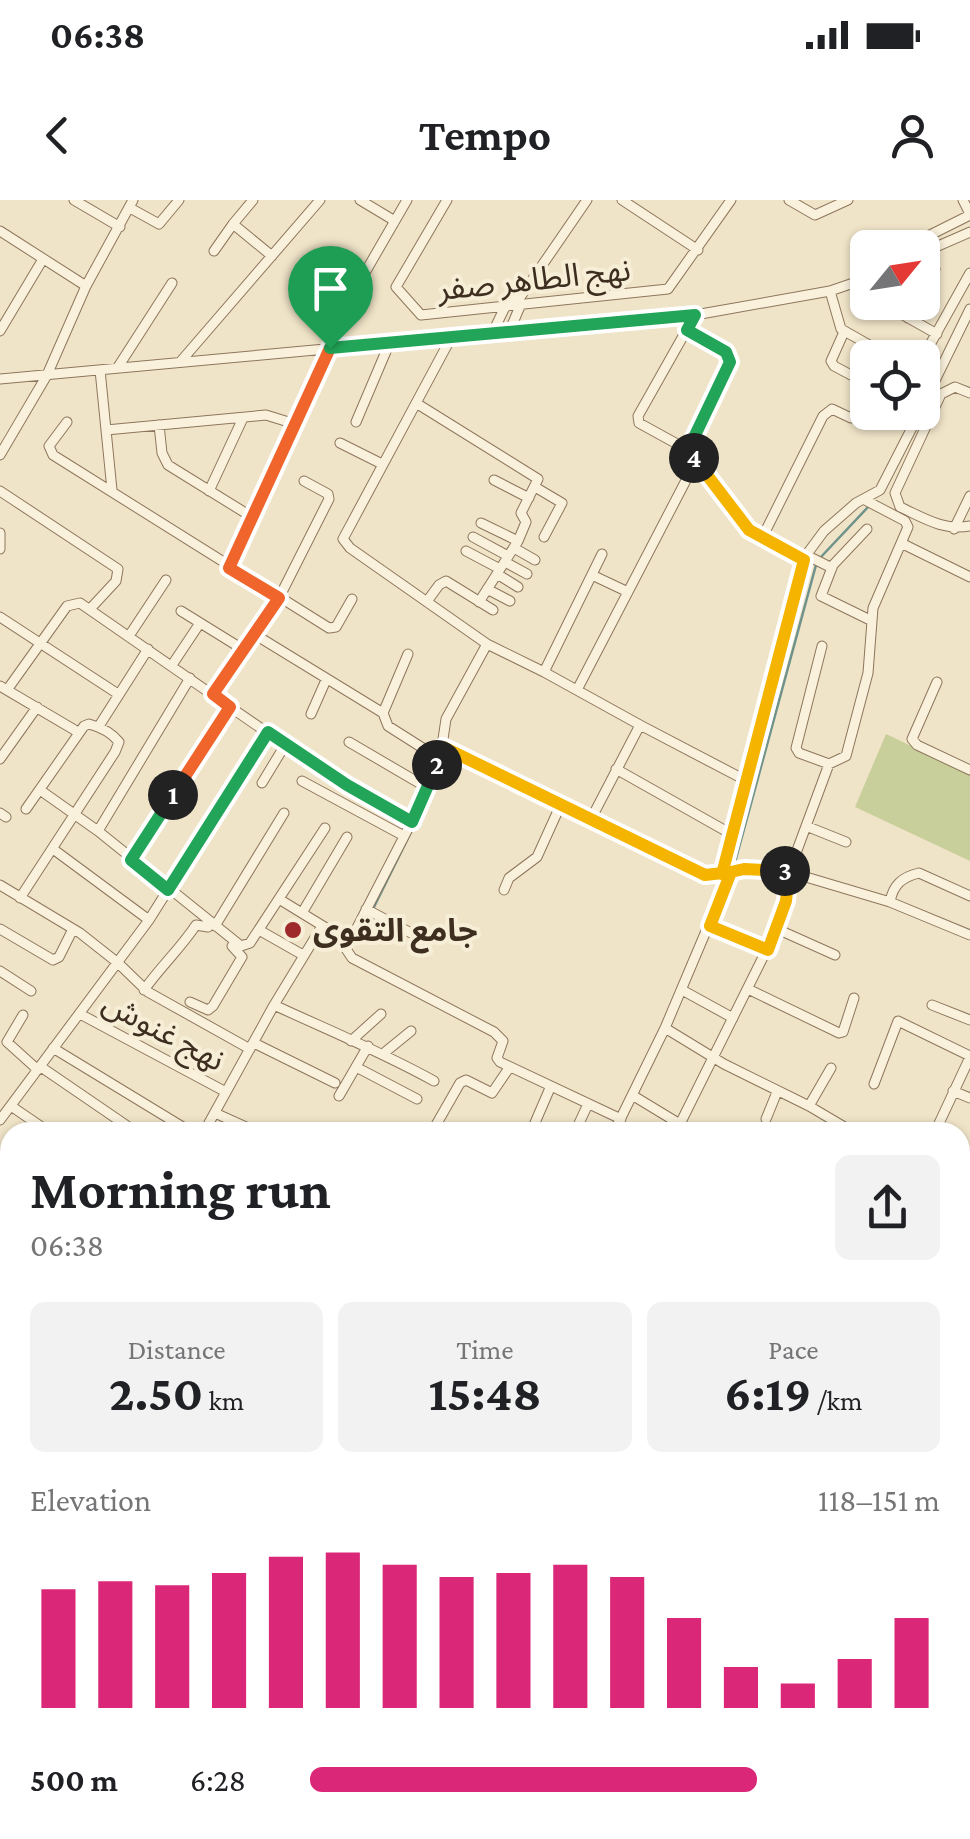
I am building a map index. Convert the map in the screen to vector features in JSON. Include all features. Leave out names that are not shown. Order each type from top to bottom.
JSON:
[{"type":"street","points":[[74,200],[120,227]]},
{"type":"street","points":[[0,455],[47,375],[86,286],[132,204],[159,224],[180,200]]},
{"type":"street","points":[[214,251],[253,200]]},
{"type":"street","points":[[181,361],[320,200]]},
{"type":"street","points":[[360,200],[395,221]]},
{"type":"street","points":[[229,568],[330,348],[337,321],[408,200]]},
{"type":"street","name":"نهج الطاهر صفر","points":[[447,200],[396,288],[416,312],[424,315],[505,307]]},
{"type":"street","points":[[509,332],[520,301],[587,200]]},
{"type":"street","points":[[622,200],[698,250]]},
{"type":"street","name":"نهج الطاهر صفر","points":[[520,301],[664,291],[674,285],[731,200]]},
{"type":"street","points":[[789,200],[815,214],[848,200]]},
{"type":"street","points":[[940,230],[970,215],[962,200]]},
{"type":"street","points":[[233,224],[272,256]]},
{"type":"street","points":[[0,230],[86,286]]},
{"type":"street","points":[[940,245],[970,232]]},
{"type":"street","points":[[0,331],[43,259]]},
{"type":"street","points":[[933,340],[970,273]]},
{"type":"street","points":[[118,367],[172,283]]},
{"type":"street","points":[[0,379],[695,315],[850,285]]},
{"type":"street","points":[[830,291],[838,326],[859,340]]},
{"type":"street","points":[[492,334],[505,307],[520,301]]},
{"type":"street","points":[[0,307],[10,314]]},
{"type":"street","points":[[940,371],[970,309]]},
{"type":"street","points":[[695,315],[637,420],[641,427],[688,450],[741,522],[762,538],[832,568]]},
{"type":"street","points":[[912,320],[937,334]]},
{"type":"street","points":[[687,330],[730,358],[688,450]]},
{"type":"street","points":[[844,332],[831,361],[850,374]]},
{"type":"street","points":[[452,336],[343,539],[350,548],[487,644],[578,688],[746,781]]},
{"type":"street","points":[[356,422],[390,342]]},
{"type":"street","points":[[100,370],[112,490]]},
{"type":"street","points":[[970,393],[955,387],[940,394],[894,493],[900,507],[939,526],[970,526]]},
{"type":"street","points":[[416,402],[536,475],[538,481],[521,513],[526,522],[479,602]]},
{"type":"street","points":[[762,538],[823,416],[832,409],[850,418]]},
{"type":"street","points":[[106,430],[271,415],[296,424]]},
{"type":"street","points":[[209,491],[243,418]]},
{"type":"street","points":[[67,422],[49,446],[50,452],[229,568],[332,629],[352,599]]},
{"type":"street","points":[[159,425],[162,453],[168,465],[252,517]]},
{"type":"street","points":[[619,1122],[710,926],[727,873],[746,781],[805,557],[824,531],[880,490],[911,430]]},
{"type":"street","points":[[340,443],[382,464]]},
{"type":"street","points":[[578,688],[696,461]]},
{"type":"street","points":[[494,480],[530,498]]},
{"type":"street","points":[[213,694],[279,598],[329,500],[328,494],[304,481]]},
{"type":"street","points":[[535,487],[562,502],[544,537]]},
{"type":"street","points":[[0,490],[118,568],[116,581],[90,609]]},
{"type":"street","points":[[954,529],[970,496]]},
{"type":"street","points":[[688,1122],[713,1057],[777,930],[789,872],[829,764],[846,756],[868,673],[872,608],[908,527],[865,500]]},
{"type":"street","points":[[482,523],[507,558],[518,587]]},
{"type":"street","points":[[867,530],[832,568],[822,592],[823,599],[870,620]]},
{"type":"street","points":[[0,534],[0,550]]},
{"type":"street","points":[[473,537],[527,574]]},
{"type":"street","points":[[903,544],[970,577]]},
{"type":"street","points":[[466,551],[535,560]]},
{"type":"street","points":[[544,672],[602,554]]},
{"type":"street","points":[[592,574],[628,592]]},
{"type":"street","points":[[130,636],[166,580]]},
{"type":"street","points":[[428,600],[438,585],[446,581],[493,610]]},
{"type":"street","points":[[488,589],[510,601]]},
{"type":"street","points":[[78,732],[4,688],[67,606],[80,604],[285,744],[412,822]]},
{"type":"street","points":[[181,611],[244,650]]},
{"type":"street","points":[[0,618],[118,694]]},
{"type":"street","points":[[172,666],[200,623]]},
{"type":"street","points":[[254,634],[383,713],[388,726],[440,759]]},
{"type":"street","points":[[487,644],[446,719],[440,759],[412,822],[346,949],[352,958],[501,1037],[497,1058],[510,1068],[621,1119]]},
{"type":"street","points":[[822,646],[796,748],[799,753],[829,764]]},
{"type":"street","points":[[99,726],[148,649]]},
{"type":"street","points":[[383,713],[408,654]]},
{"type":"street","points":[[98,831],[190,678]]},
{"type":"street","points":[[311,714],[326,680]]},
{"type":"street","points":[[938,682],[912,739],[970,770]]},
{"type":"street","points":[[1,757],[37,707]]},
{"type":"street","points":[[131,860],[230,707]]},
{"type":"street","points":[[20,898],[118,747],[116,738],[89,724],[78,732],[26,810]]},
{"type":"street","points":[[591,819],[640,725]]},
{"type":"street","points":[[0,1120],[149,920],[268,732]]},
{"type":"street","points":[[349,742],[426,787]]},
{"type":"street","points":[[262,782],[285,744]]},
{"type":"street","points":[[443,747],[705,875],[744,869],[789,872],[890,902],[970,935]]},
{"type":"street","points":[[616,769],[733,835]]},
{"type":"street","points":[[302,781],[404,836]]},
{"type":"street","points":[[40,790],[98,831],[241,946],[250,943],[325,828]]},
{"type":"street","points":[[504,890],[509,878],[537,857],[561,804]]},
{"type":"street","points":[[215,926],[284,813]]},
{"type":"street","points":[[806,826],[846,842]]},
{"type":"street","points":[[302,913],[347,838]]},
{"type":"street","points":[[53,849],[149,920]]},
{"type":"street","points":[[890,902],[896,884],[919,872],[970,896]]},
{"type":"street","points":[[0,885],[73,929],[118,962],[144,990],[252,1046],[335,1083]]},
{"type":"street","points":[[279,899],[349,942]]},
{"type":"street","points":[[366,909],[412,933]]},
{"type":"street","points":[[144,990],[196,926],[204,924],[240,951],[242,958],[210,1009],[190,1002]]},
{"type":"street","points":[[210,1122],[322,926]]},
{"type":"street","points":[[710,926],[768,950]]},
{"type":"street","points":[[0,930],[53,960],[59,957],[73,929]]},
{"type":"street","points":[[258,930],[303,955]]},
{"type":"street","points":[[777,930],[835,955]]},
{"type":"street","points":[[0,986],[3,974],[31,991]]},
{"type":"street","points":[[748,989],[842,1033],[854,998]]},
{"type":"street","points":[[682,990],[733,1018]]},
{"type":"street","points":[[932,1004],[970,1020]]},
{"type":"street","points":[[274,1005],[351,1042],[384,1053],[434,1081]]},
{"type":"street","name":"نهج غنوش","points":[[80,1014],[226,1092]]},
{"type":"street","points":[[351,1042],[381,1014]]},
{"type":"street","points":[[23,1016],[7,1042],[39,1069],[118,1122]]},
{"type":"street","points":[[874,1084],[898,1021],[970,1056],[939,1122]]},
{"type":"street","points":[[665,1028],[836,1122]]},
{"type":"street","points":[[384,1053],[411,1031]]},
{"type":"street","points":[[340,1096],[368,1046]]},
{"type":"street","points":[[54,1048],[175,1122]]},
{"type":"street","points":[[356,1067],[417,1099]]},
{"type":"street","points":[[438,1122],[460,1083],[466,1080],[492,1093],[510,1068]]},
{"type":"street","points":[[809,1106],[831,1068]]},
{"type":"street","points":[[535,1122],[550,1088]]},
{"type":"street","points":[[953,1091],[970,1098]]},
{"type":"street","points":[[766,1119],[776,1092]]},
{"type":"street","points":[[632,1095],[674,1122]]},
{"type":"street","points":[[580,1122],[588,1104]]},
{"type":"street","points":[[12,1106],[34,1122]]},
{"type":"street","points":[[215,1113],[235,1122]]},
{"type":"green space","points":[[886,734],[970,774],[970,861],[855,807]]},
{"type":"waterway","points":[[820,558],[869,506]]},
{"type":"waterway","points":[[734,866],[816,565]]},
{"type":"waterway","points":[[374,907],[444,765],[459,760],[492,776]]},
{"type":"waterway","points":[[358,940],[371,915]]},
{"type":"place","name":"جامع التقوى","points":[[293,930]]},
{"type":"route","points":[[695,315],[687,330],[729,355],[730,362],[688,450],[749,530],[804,558],[722,874],[744,869],[789,872],[786,901],[768,950],[710,926],[731,872],[716,876],[705,875],[443,747],[412,822],[347,785],[268,732],[168,890],[131,860],[230,707],[213,694],[279,598],[229,568],[330,348],[695,315]]}]
